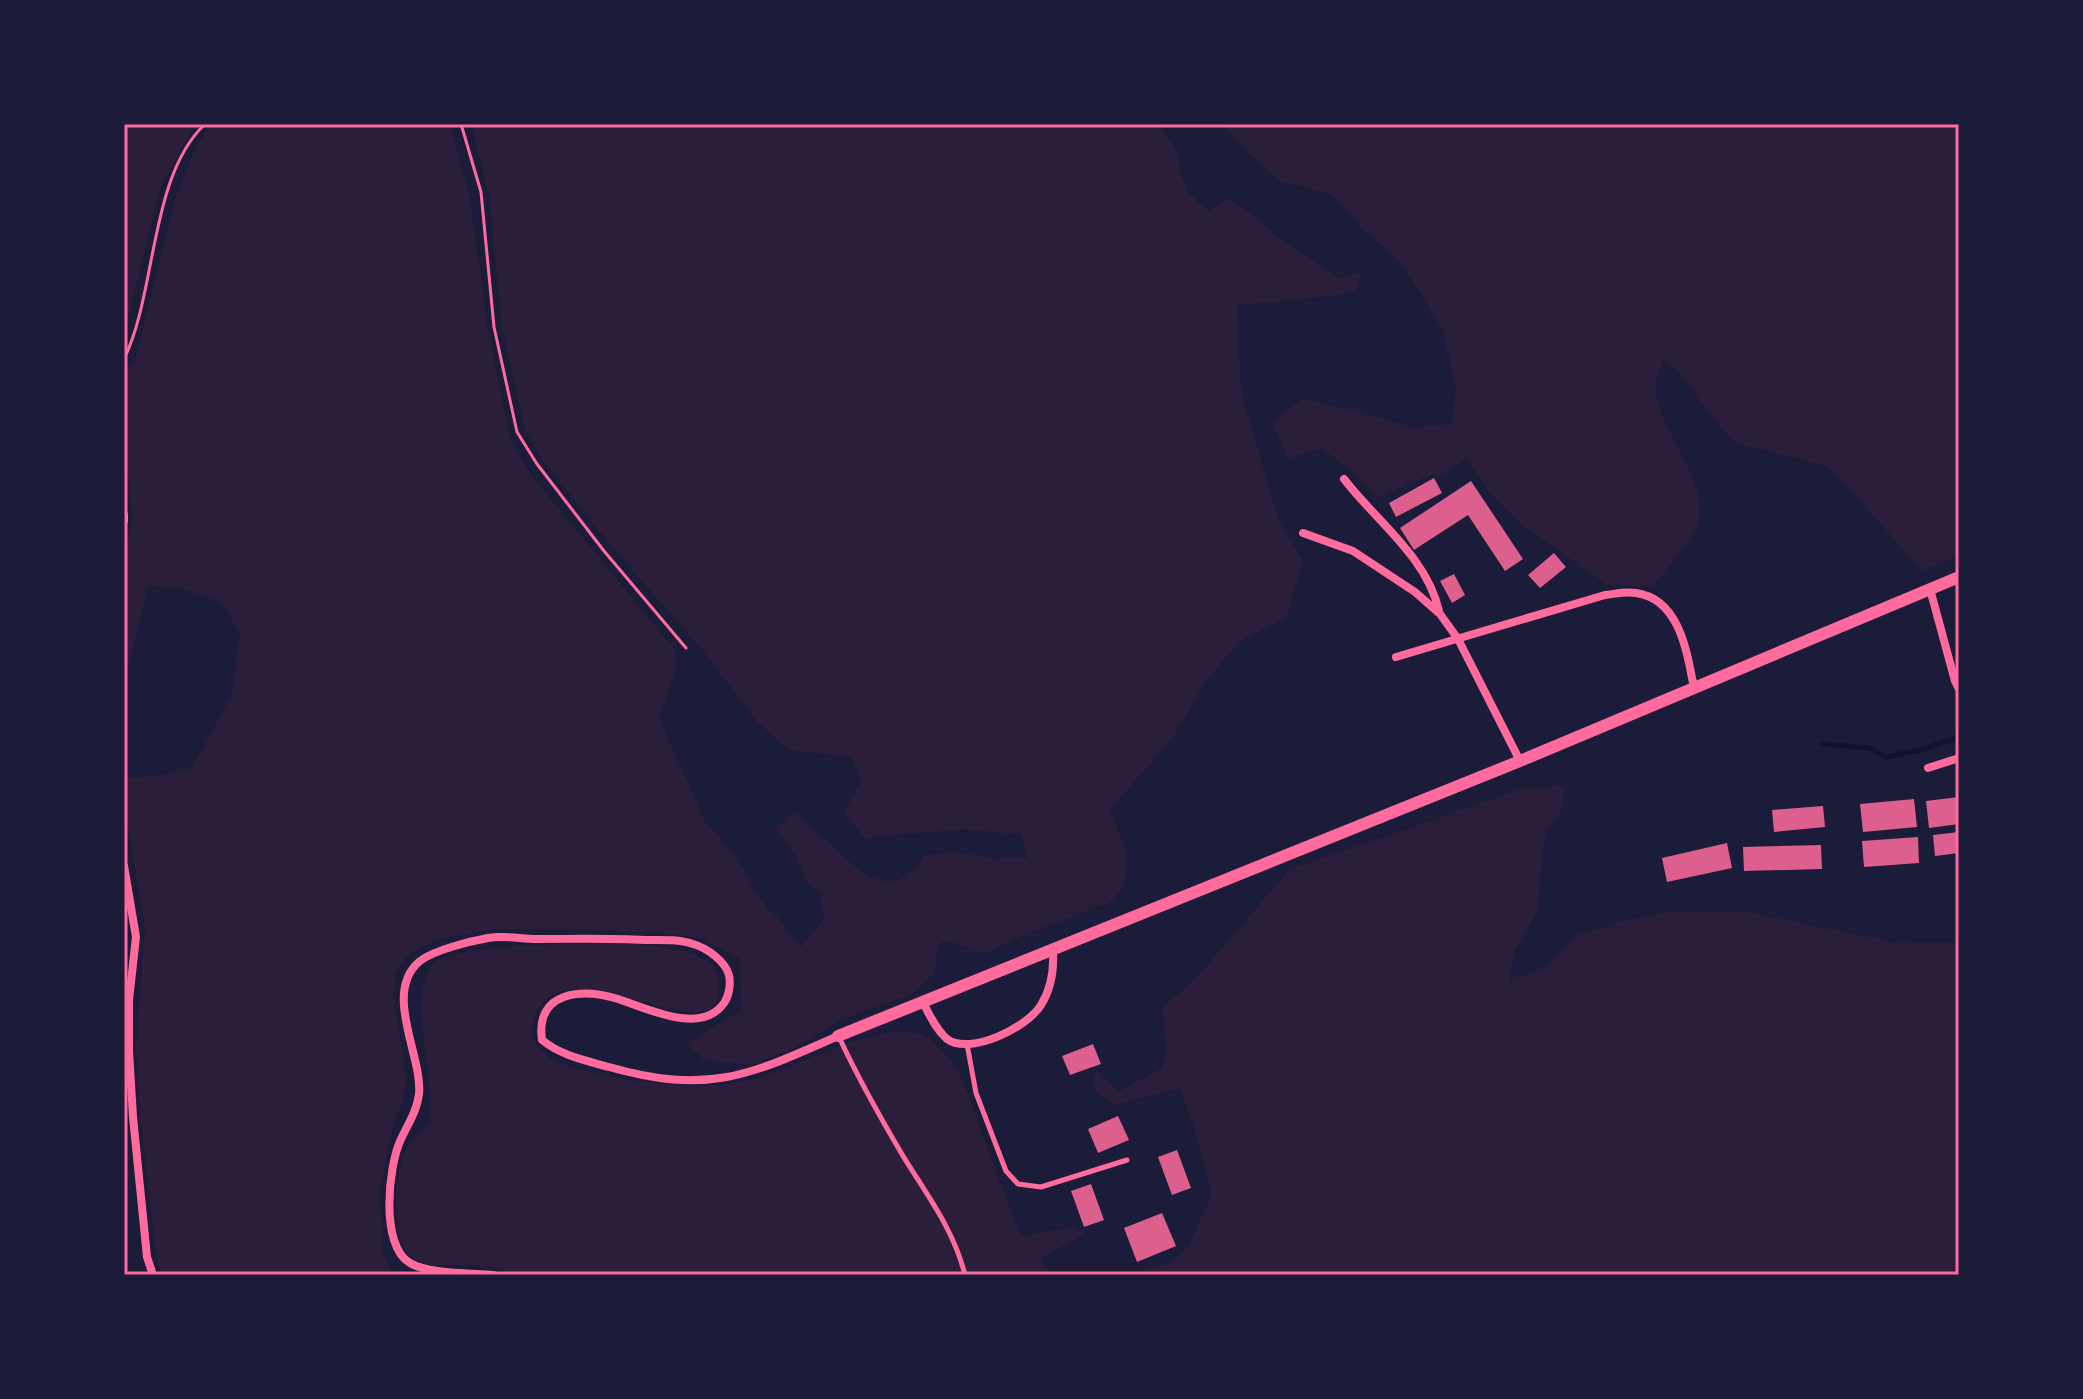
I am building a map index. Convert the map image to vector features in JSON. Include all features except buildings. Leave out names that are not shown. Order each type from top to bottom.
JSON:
[{"type":"street","points":[[1344,479],[1411,556],[1435,595],[1439,612]]},
{"type":"street","points":[[124,515],[124,521]]},
{"type":"street","points":[[1303,533],[1353,551],[1415,592],[1439,612],[1458,639],[1520,761]]},
{"type":"street","points":[[493,1275],[412,1265],[398,1254],[393,1238],[390,1184],[393,1165],[401,1138],[410,1127],[419,1093],[404,995],[408,977],[420,961],[444,950],[491,937],[599,938],[695,944],[716,957],[729,976],[729,997],[718,1012],[693,1018],[660,1014],[616,998],[591,994],[564,995],[549,1004],[543,1015],[540,1029],[542,1040],[557,1052],[647,1076],[677,1081],[718,1080],[745,1075],[1520,761],[1959,577]]},
{"type":"street","points":[[1930,589],[1959,689]]},
{"type":"street","points":[[1396,657],[1605,595],[1634,592],[1651,597],[1662,605],[1676,623],[1686,649],[1694,688]]},
{"type":"street","points":[[1928,768],[1959,758]]},
{"type":"street","points":[[124,866],[136,937],[129,1000],[133,1117],[147,1257],[153,1275]]},
{"type":"street","points":[[923,1003],[949,1041],[967,1044],[1002,1037],[1040,1008],[1054,972],[1053,951]]},
{"type":"lane","points":[[838,1036],[856,1075],[904,1158],[940,1212],[965,1275]]},
{"type":"lane","points":[[967,1044],[976,1093],[1006,1171],[1018,1184],[1041,1187],[1127,1160]]},
{"type":"path","points":[[124,359],[136,323],[167,191],[192,136],[205,124]]},
{"type":"path","points":[[461,124],[481,192],[494,327],[517,432],[537,464],[604,551],[686,648]]},
{"type":"shaded area","points":[[124,124],[195,124],[161,186],[124,336]]},
{"type":"shaded area","points":[[214,124],[450,125],[469,194],[488,328],[510,439],[529,472],[674,649],[678,664],[659,717],[704,820],[732,852],[768,910],[774,913],[801,947],[824,919],[820,892],[806,882],[795,854],[775,828],[797,812],[856,867],[873,878],[889,881],[910,873],[924,855],[957,852],[993,859],[1028,858],[1021,835],[967,829],[865,838],[844,812],[861,783],[852,758],[789,750],[759,724],[700,647],[609,543],[540,457],[525,430],[502,328],[489,197],[471,124],[1160,124],[1177,153],[1181,175],[1189,193],[1209,212],[1228,198],[1338,278],[1360,273],[1358,290],[1333,296],[1237,305],[1241,391],[1279,521],[1303,561],[1287,617],[1240,641],[1207,680],[1174,736],[1110,810],[1127,852],[1125,884],[1111,902],[984,954],[950,941],[939,942],[934,974],[910,995],[843,1019],[798,1046],[753,1065],[704,1060],[686,1043],[742,1010],[739,958],[702,939],[674,934],[601,930],[490,929],[436,940],[408,954],[395,975],[394,996],[406,1076],[404,1098],[394,1124],[380,1188],[383,1254],[392,1270],[411,1275],[162,1275],[156,1257],[140,1113],[136,1043],[145,927],[124,803],[124,778],[156,776],[192,768],[231,696],[240,636],[223,604],[186,589],[148,586],[124,682],[124,550],[129,537],[131,511],[124,445],[124,369],[135,361],[176,196],[198,142]]},
{"type":"shaded area","points":[[1223,124],[1959,124],[1959,555],[1921,571],[1827,466],[1734,442],[1706,410],[1681,374],[1663,359],[1656,382],[1657,398],[1690,473],[1700,510],[1693,534],[1653,587],[1608,585],[1522,525],[1488,490],[1465,457],[1445,476],[1432,474],[1377,498],[1323,449],[1288,458],[1272,422],[1302,399],[1415,428],[1452,424],[1456,388],[1443,330],[1403,265],[1361,227],[1331,194],[1280,181],[1242,147]]},
{"type":"shaded area","points":[[1564,786],[1562,810],[1545,834],[1537,912],[1514,952],[1510,981],[1546,967],[1577,936],[1667,912],[1746,912],[1898,943],[1959,942],[1959,1275],[1128,1275],[1171,1262],[1189,1246],[1212,1193],[1180,1089],[1114,1105],[1097,1092],[1093,1077],[1098,1072],[1119,1091],[1162,1068],[1167,1048],[1162,1008],[1198,976],[1289,870],[1524,788]]},
{"type":"shaded area","points":[[570,944],[654,946],[698,956],[712,966],[719,980],[719,996],[715,1004],[702,1012],[683,1012],[606,993],[581,989],[559,992],[536,1012],[532,1030],[537,1046],[556,1061],[599,1074],[638,1081],[716,1085],[780,1071],[876,1035],[899,1032],[921,1034],[952,1062],[963,1083],[1021,1236],[1073,1227],[1086,1234],[1040,1258],[1051,1275],[511,1275],[487,1266],[421,1262],[404,1247],[399,1234],[396,1202],[403,1155],[426,1125],[431,1111],[422,1018],[426,975],[432,965],[457,954],[497,948]]},
{"type":"waterway","points":[[1822,744],[1869,748],[1886,757],[1959,737]]}]
